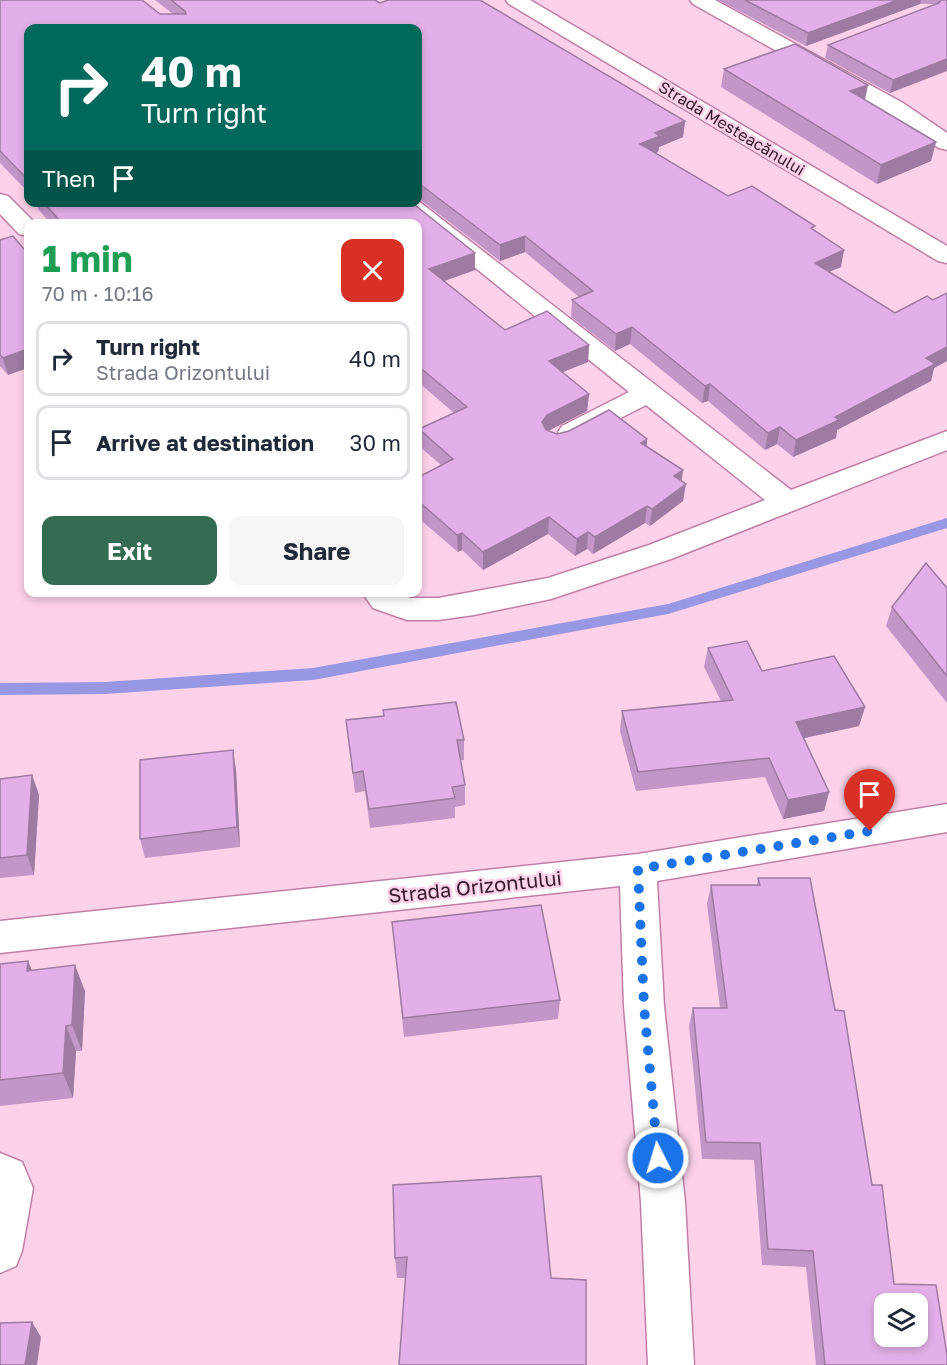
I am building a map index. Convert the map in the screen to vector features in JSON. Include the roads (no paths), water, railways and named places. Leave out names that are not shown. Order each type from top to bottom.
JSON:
[{"type":"street","name":"Strada Mesteacănului","points":[[516,0],[947,256]]},
{"type":"street","points":[[700,0],[805,56],[895,108],[947,143]]},
{"type":"street","points":[[805,56],[827,48]]},
{"type":"street","points":[[0,201],[24,226]]},
{"type":"street","points":[[411,207],[788,503]]},
{"type":"street","points":[[557,440],[649,393]]},
{"type":"street","points":[[381,597],[407,609],[438,609],[551,588],[660,552],[947,440]]},
{"type":"street","name":"Strada Orizontului","points":[[0,937],[638,869],[947,818]]},
{"type":"street","points":[[638,869],[644,1006],[663,1202],[671,1365]]},
{"type":"street","points":[[0,1173],[8,1176],[12,1188],[0,1251]]},
{"type":"waterway","points":[[0,689],[105,688],[313,674],[668,609],[947,523]]}]
